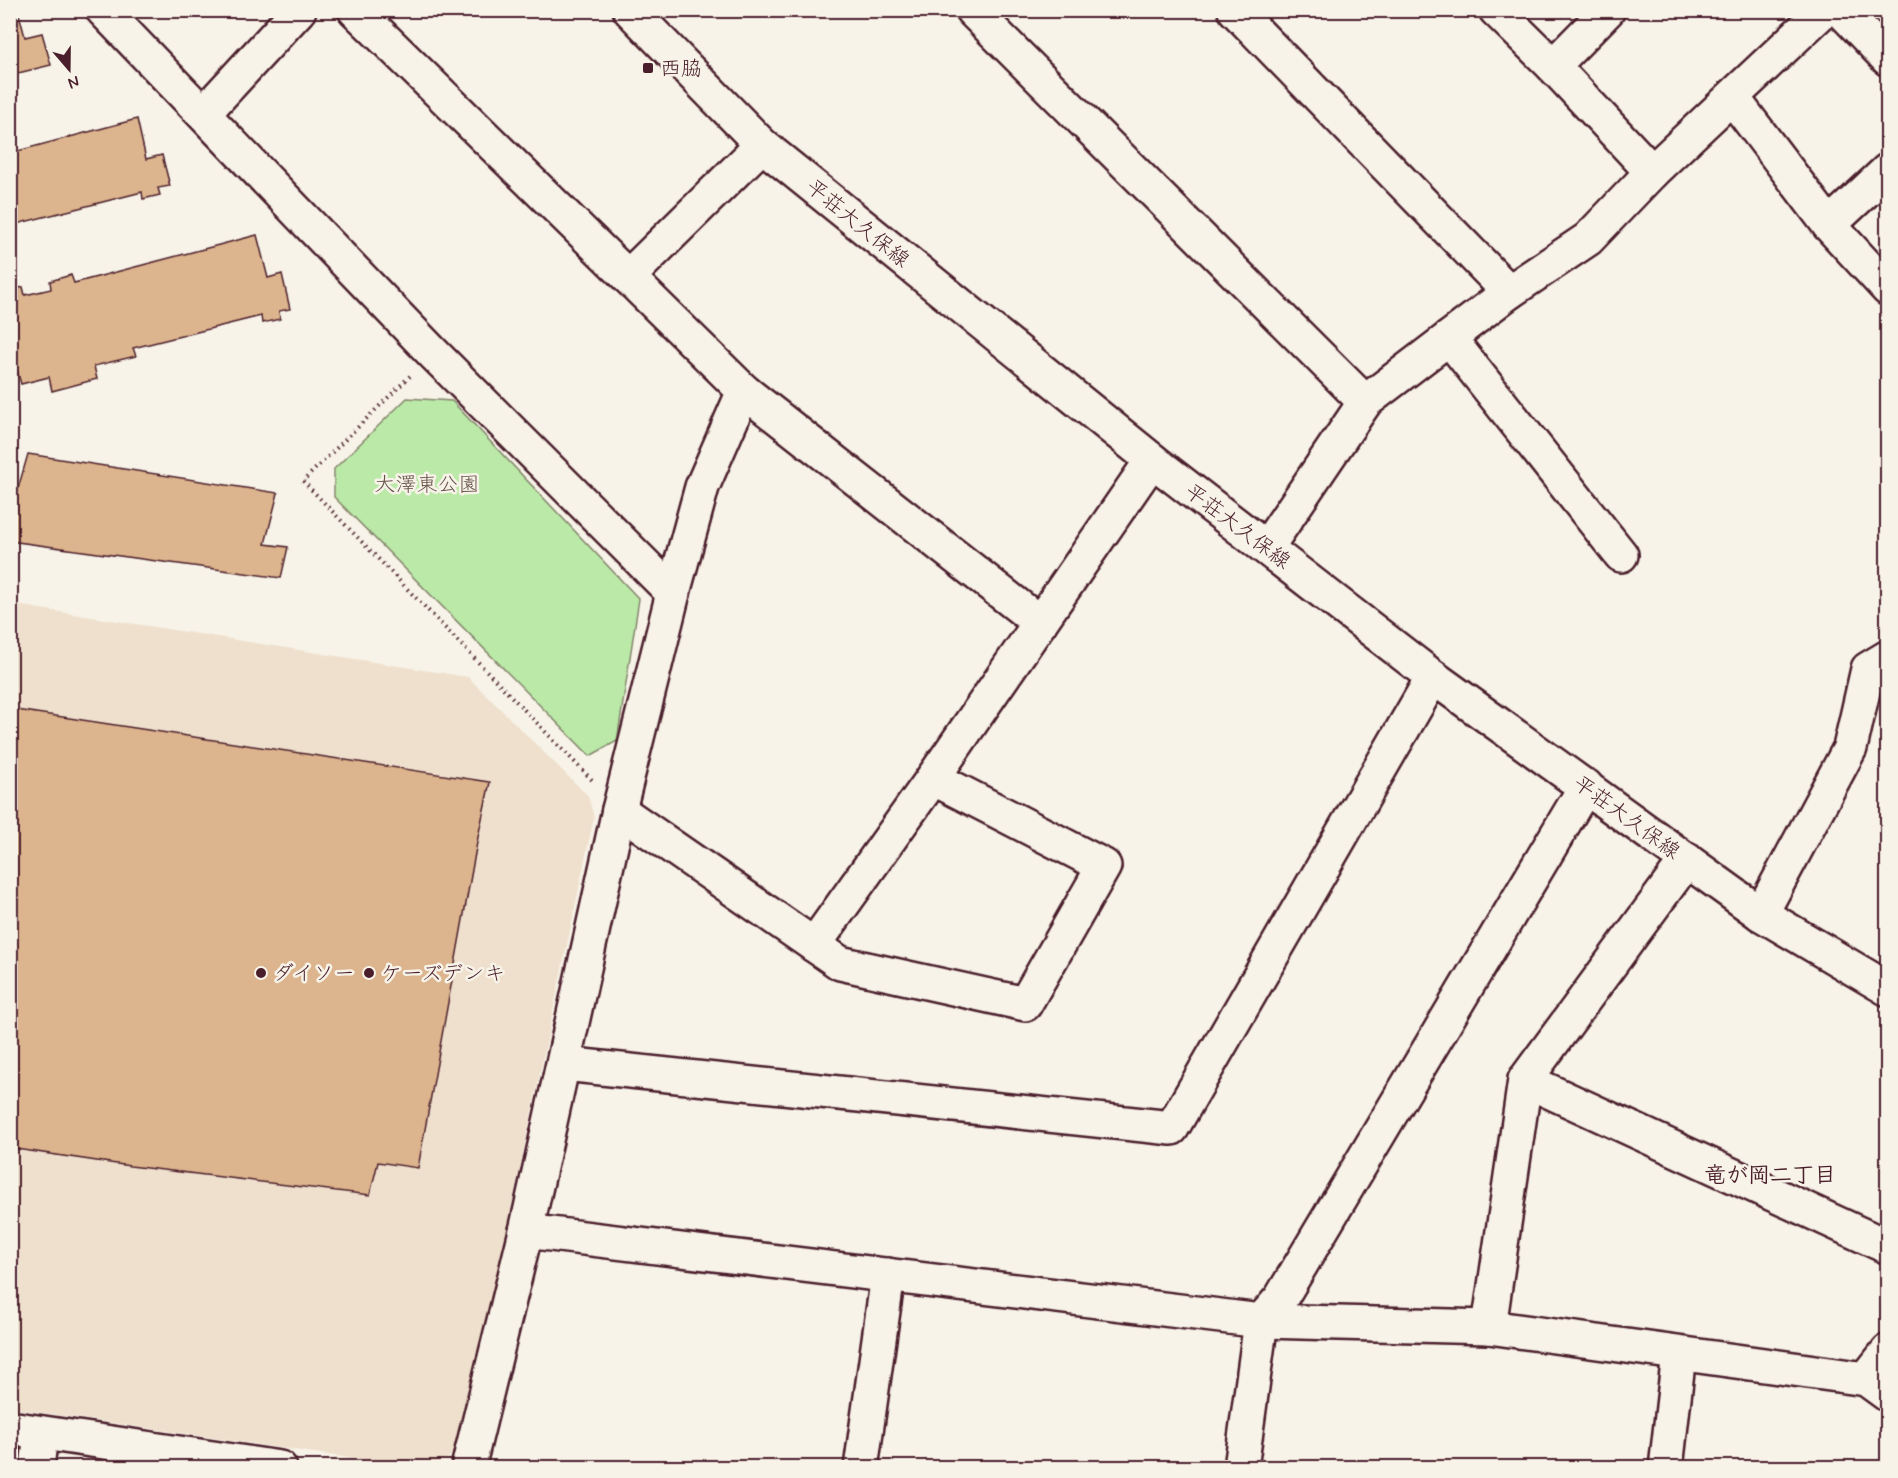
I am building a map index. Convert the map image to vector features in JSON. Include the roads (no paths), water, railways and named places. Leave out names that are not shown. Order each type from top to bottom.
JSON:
[{"type":"street","points":[[104,10],[433,353],[673,594]]},
{"type":"street","points":[[204,113],[299,10]]},
{"type":"street","points":[[355,10],[744,391],[1041,623]]},
{"type":"street","name":"平荘大久保線","points":[[630,10],[762,145],[1152,460],[1433,677],[1761,914],[1887,989]]},
{"type":"street","points":[[972,10],[1365,402]]},
{"type":"street","points":[[1235,10],[1509,292]]},
{"type":"street","points":[[1496,10],[1553,66],[1652,172]]},
{"type":"street","points":[[1553,66],[1608,10]]},
{"type":"street","points":[[1267,547],[1365,402],[1509,292],[1588,239],[1652,172],[1824,10]]},
{"type":"street","points":[[1841,10],[1887,59]]},
{"type":"street","points":[[1732,98],[1829,225],[1887,289]]},
{"type":"street","points":[[628,277],[762,145]]},
{"type":"street","points":[[1829,225],[1887,170]]},
{"type":"street","points":[[1449,339],[1621,555]]},
{"type":"street","points":[[468,1467],[526,1231],[619,810],[673,594],[702,487],[744,391]]},
{"type":"street","points":[[814,945],[933,778],[1152,460]]},
{"type":"street","points":[[1761,914],[1850,748],[1868,669],[1887,657]]},
{"type":"street","points":[[564,1065],[1172,1128],[1433,677]]},
{"type":"street","points":[[619,810],[840,963],[1025,1004],[1104,866],[933,778]]},
{"type":"street","points":[[1241,1467],[1261,1321],[1281,1298],[1586,786]]},
{"type":"street","points":[[1489,1327],[1525,1080],[1687,860]]},
{"type":"street","points":[[1525,1080],[1887,1246]]},
{"type":"street","points":[[526,1231],[1261,1321],[1489,1327],[1679,1354],[1877,1387],[1887,1351]]},
{"type":"street","points":[[861,1467],[888,1275]]},
{"type":"street","points":[[1666,1467],[1679,1354]]},
{"type":"street","points":[[37,1467],[26,1431],[280,1467]]},
{"type":"place","name":"西脇","points":[[648,68]]},
{"type":"place","name":"ダイソー","points":[[261,973]]},
{"type":"place","name":"ケーズデンキ","points":[[369,973]]},
{"type":"district","name":"竜が岡二丁目","points":[[1770,1174]]},
{"type":"park label","name":"大澤東公園","points":[[427,484]]}]
